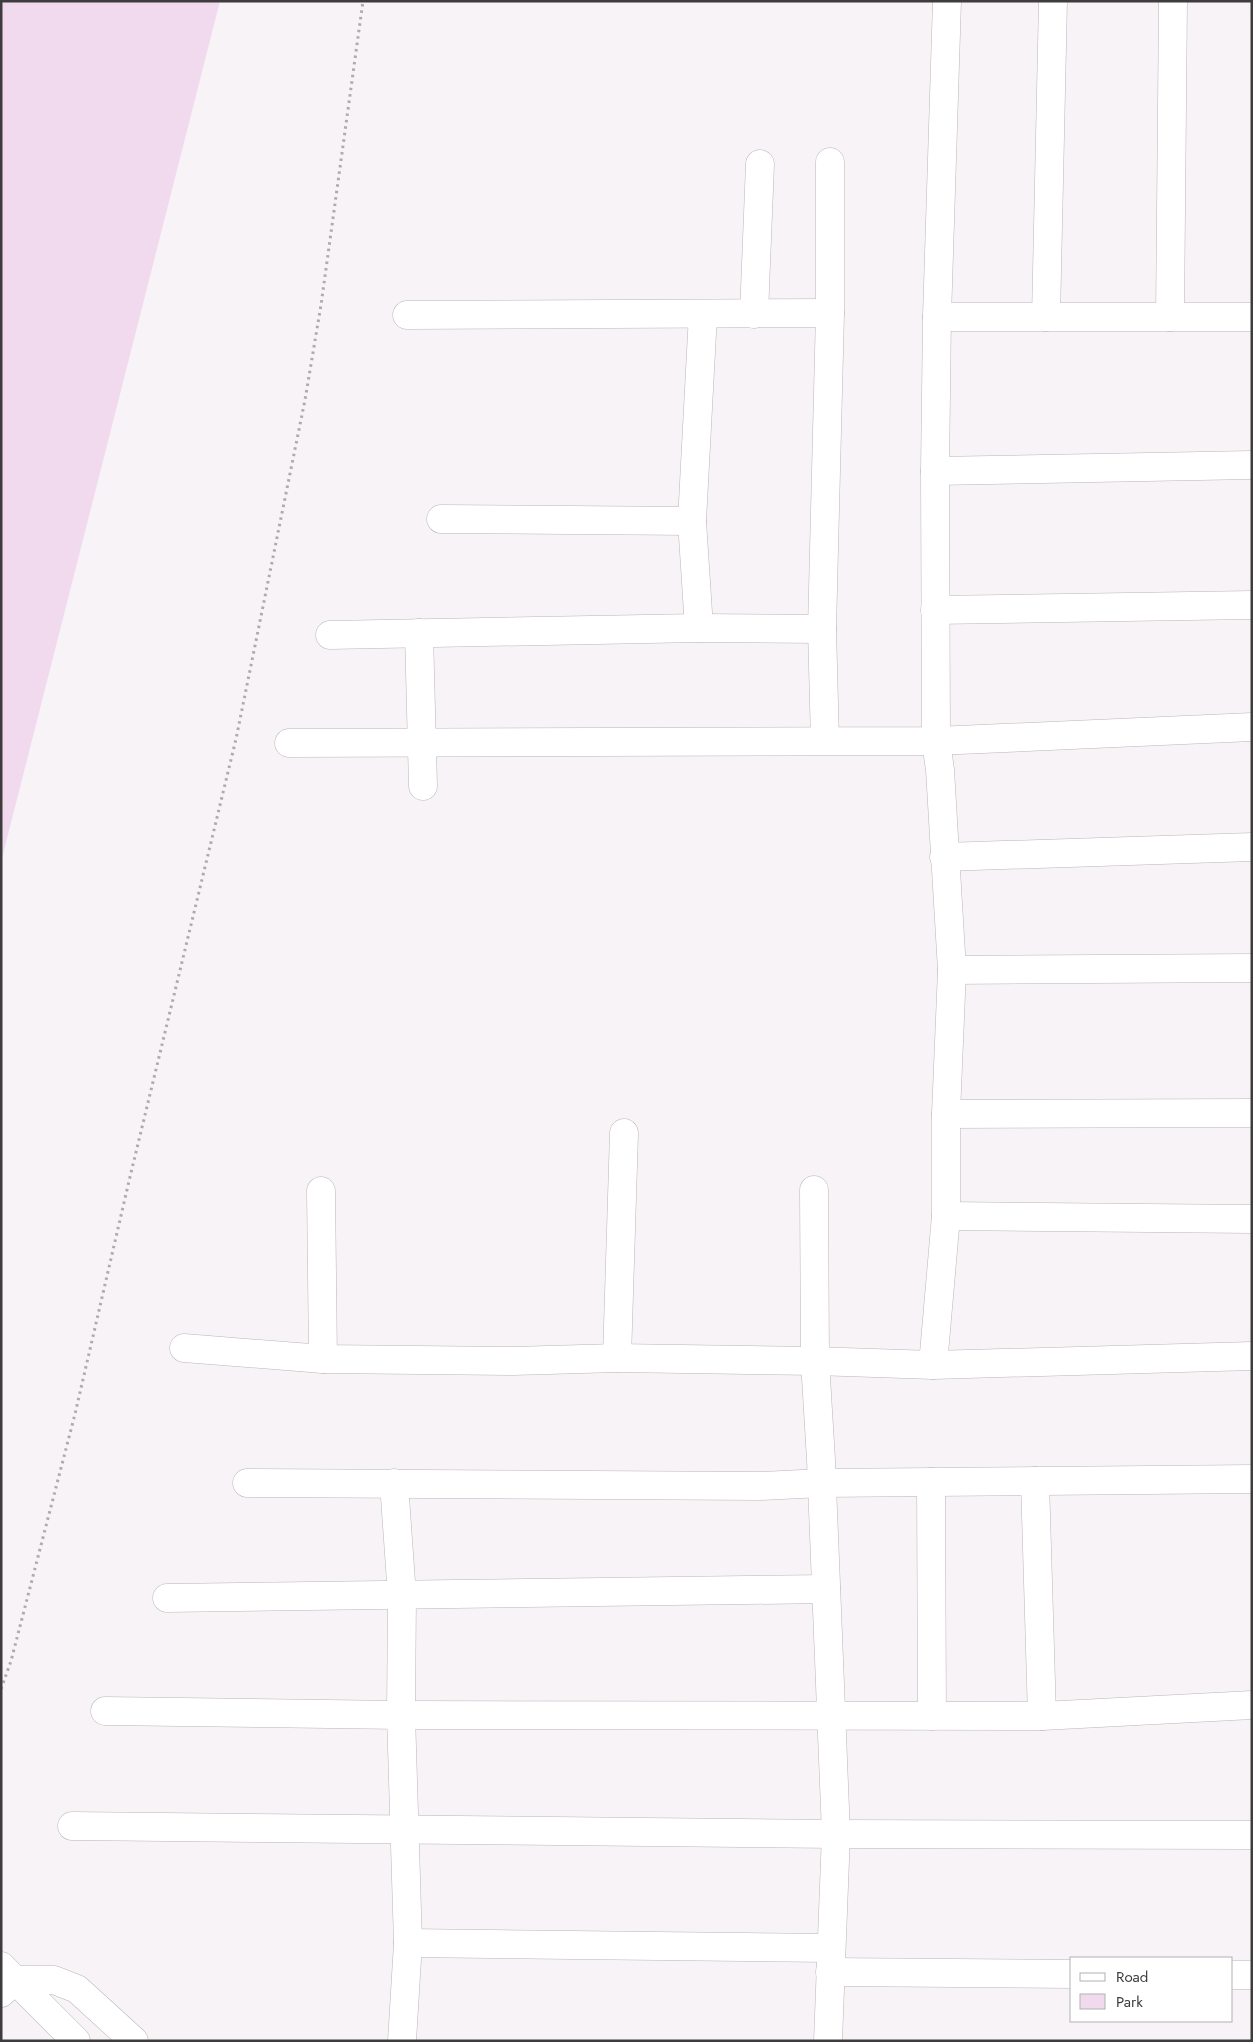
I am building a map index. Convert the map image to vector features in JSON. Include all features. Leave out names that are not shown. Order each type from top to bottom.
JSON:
[{"type":"street","points":[[933,1365],[946,1216],[946,1114],[952,970],[940,770],[936,741],[935,610],[937,317],[947,1]]},
{"type":"street","points":[[1046,317],[1053,1]]},
{"type":"street","points":[[1170,317],[1173,1]]},
{"type":"street","points":[[825,741],[822,630],[830,313],[830,162]]},
{"type":"street","points":[[754,314],[760,164]]},
{"type":"street","points":[[407,316],[830,313]]},
{"type":"street","points":[[699,628],[692,521],[703,314]]},
{"type":"street","points":[[937,317],[1252,317]]},
{"type":"street","points":[[935,471],[1252,465]]},
{"type":"street","points":[[441,519],[692,521]]},
{"type":"street","points":[[935,610],[1252,604]]},
{"type":"street","points":[[330,635],[699,628],[822,630]]},
{"type":"street","points":[[418,633],[422,786]]},
{"type":"street","points":[[289,743],[936,741],[1252,727]]},
{"type":"street","points":[[944,857],[1252,847]]},
{"type":"street","points":[[952,970],[1252,968]]},
{"type":"street","points":[[946,1114],[1252,1114]]},
{"type":"street","points":[[617,1358],[624,1133]]},
{"type":"street","points":[[814,1190],[815,1361],[822,1483],[836,1834],[828,2041]]},
{"type":"street","points":[[322,1191],[323,1359]]},
{"type":"street","points":[[946,1216],[1252,1219]]},
{"type":"street","points":[[184,1348],[323,1359],[513,1361],[617,1358],[933,1365],[1252,1356]]},
{"type":"street","points":[[247,1484],[760,1486],[822,1483],[1252,1479]]},
{"type":"street","points":[[1035,1481],[1042,1716]]},
{"type":"street","points":[[931,1482],[932,1716]]},
{"type":"street","points":[[394,1484],[402,1596],[401,1714],[408,1943],[402,2041]]},
{"type":"street","points":[[167,1598],[826,1590]]},
{"type":"street","points":[[105,1711],[1042,1716],[1252,1705]]},
{"type":"street","points":[[72,1826],[836,1834],[1252,1835]]},
{"type":"street","points":[[408,1943],[831,1960],[1070,1974]]},
{"type":"street","points":[[1233,1975],[1252,1975]]},
{"type":"street","points":[[6,1980],[76,2041]]},
{"type":"street","points":[[6,1980],[54,1980],[77,1989],[134,2041]]},
{"type":"path","points":[[1,1689],[11,1661],[75,1414],[129,1181],[236,739],[305,400],[322,305],[362,1]]},
{"type":"green space","points":[[1,1],[220,1],[1,862]]}]
